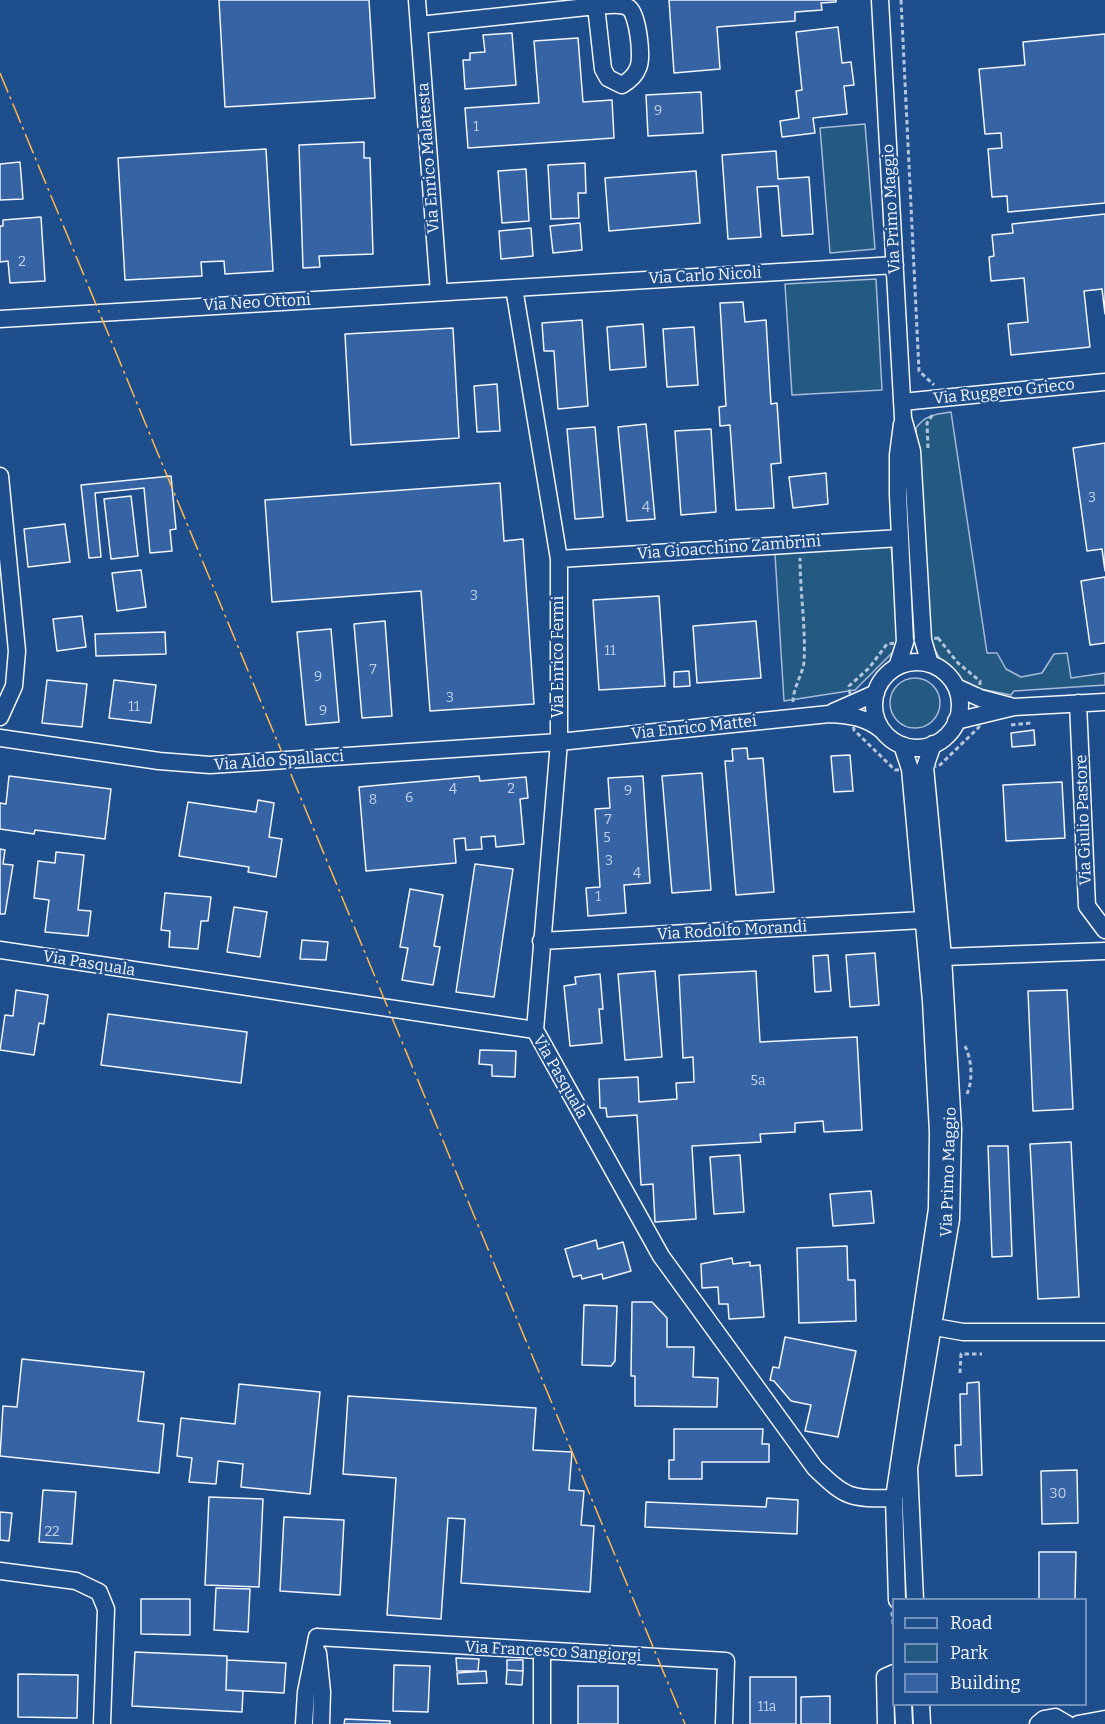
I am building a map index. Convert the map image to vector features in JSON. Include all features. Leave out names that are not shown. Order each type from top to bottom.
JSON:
[{"type":"street","name":"Via Enrico Malatesta","points":[[417,0],[439,292]]},
{"type":"street","name":"Via Primo Maggio","points":[[880,0],[903,410],[912,451],[923,640],[930,664]]},
{"type":"street","points":[[419,25],[596,6],[628,7],[636,16],[640,65],[630,80],[622,85],[608,78],[603,69],[596,6]]},
{"type":"street","name":"Via Carlo Nicoli","points":[[514,288],[895,265]]},
{"type":"street","name":"Via Neo Ottoni","points":[[0,319],[514,288]]},
{"type":"street","name":"Via Enrico Fermi","points":[[514,288],[559,559],[560,742],[535,1030]]},
{"type":"street","name":"Via Ruggero Grieco","points":[[903,410],[935,398],[1105,382]]},
{"type":"street","name":"Via Primo Maggio","points":[[876,693],[880,682],[897,667],[905,642],[898,454],[903,410]]},
{"type":"street","points":[[0,476],[3,533],[17,651],[8,670],[14,686],[0,717]]},
{"type":"street","name":"Via Gioacchino Zambrini","points":[[559,559],[900,538]]},
{"type":"street","points":[[897,667],[919,662],[941,669],[956,687],[980,706]]},
{"type":"street","points":[[956,687],[960,710],[956,721]]},
{"type":"street","points":[[876,693],[875,713],[883,731]]},
{"type":"street","name":"Via Enrico Mattei","points":[[560,742],[829,714],[850,710],[876,693]]},
{"type":"street","points":[[956,721],[980,706],[1014,707],[1105,702]]},
{"type":"street","name":"Via Giulio Pastore","points":[[1078,703],[1087,906],[1105,930]]},
{"type":"street","points":[[850,710],[870,721],[902,745],[923,747],[933,744]]},
{"type":"street","name":"Via Primo Maggio","points":[[897,1598],[894,1498],[937,1209],[938,1132],[931,1002],[923,920],[918,768],[933,744],[951,731],[956,721]]},
{"type":"street","name":"Via Aldo Spallacci","points":[[0,738],[210,765],[560,742]]},
{"type":"street","name":"Via Primo Maggio","points":[[902,745],[918,768],[943,957],[953,1129],[951,1219],[935,1326],[909,1468],[915,1598]]},
{"type":"street","name":"Via Rodolfo Morandi","points":[[541,941],[923,920]]},
{"type":"street","name":"Via Pasquala","points":[[0,950],[535,1030],[661,1256],[814,1468],[841,1494],[871,1499],[894,1498]]},
{"type":"street","points":[[943,957],[1105,951]]},
{"type":"street","points":[[935,1326],[963,1332],[1105,1332]]},
{"type":"street","points":[[0,1571],[76,1581],[99,1592],[106,1609],[102,1724]]},
{"type":"street","points":[[304,1724],[306,1692],[316,1637]]},
{"type":"street","points":[[316,1637],[322,1692],[321,1724]]},
{"type":"street","name":"Via Francesco Sangiorgi","points":[[316,1637],[726,1661],[724,1724]]},
{"type":"street","points":[[542,1652],[542,1724]]},
{"type":"street","points":[[886,1724],[885,1677],[892,1674]]},
{"type":"street","points":[[903,1706],[904,1724]]},
{"type":"street","points":[[921,1706],[922,1724]]},
{"type":"street","points":[[1038,1724],[1044,1719],[1055,1717],[1067,1724]]},
{"type":"street","points":[[1078,1724],[1105,1719]]},
{"type":"path","points":[[901,0],[919,371],[933,384],[935,398]]},
{"type":"path","points":[[792,718],[793,693],[802,676],[804,659],[800,544]]},
{"type":"path","points":[[938,638],[958,663],[980,681],[979,727],[939,765],[895,770],[854,730],[849,686],[869,668],[887,644],[905,642],[938,638]]},
{"type":"path","points":[[960,1373],[961,1354],[982,1354]]},
{"type":"green space","points":[[865,124],[875,249],[830,253],[820,128]]},
{"type":"green space","points":[[876,279],[882,390],[792,395],[785,284]]},
{"type":"green space","points":[[951,412],[987,653],[997,653],[1006,669],[1021,677],[1042,673],[1054,654],[1067,653],[1071,678],[1105,673],[1105,685],[1014,691],[1011,695],[975,688],[962,681],[940,659],[932,644],[929,631],[916,428],[927,418]]},
{"type":"green space","points":[[891,545],[900,645],[855,690],[784,701],[775,554]]},
{"type":"green space","points":[[915,678],[924,680],[935,689],[940,703],[938,712],[929,723],[915,728],[906,726],[895,717],[890,703],[892,694],[901,683]]},
{"type":"building","points":[[219,0],[369,0],[375,98],[225,107]]},
{"type":"building","points":[[669,0],[836,0],[836,2],[821,3],[822,10],[795,12],[795,21],[717,27],[720,69],[674,73]]},
{"type":"building","points":[[838,27],[842,63],[851,62],[854,85],[844,86],[847,114],[813,118],[815,133],[782,137],[780,121],[799,118],[796,91],[802,90],[796,32]]},
{"type":"building","points":[[512,33],[516,85],[465,89],[463,60],[470,60],[470,53],[485,52],[483,35]]},
{"type":"building","points":[[1105,34],[1105,203],[1008,212],[1007,196],[992,197],[988,149],[1002,148],[1001,133],[985,134],[979,69],[1025,65],[1023,42]]},
{"type":"building","points":[[578,38],[583,102],[612,100],[614,138],[468,148],[465,108],[539,103],[534,41]]},
{"type":"building","points":[[701,92],[703,133],[648,136],[646,95]]},
{"type":"building","points":[[364,142],[364,158],[370,158],[373,254],[319,256],[320,267],[303,268],[299,145]]},
{"type":"building","points":[[266,149],[273,271],[225,274],[224,261],[201,262],[202,276],[125,280],[118,158]]},
{"type":"building","points":[[776,151],[778,179],[809,177],[813,234],[782,236],[778,186],[757,187],[761,237],[728,239],[722,155]]},
{"type":"building","points":[[20,162],[23,199],[0,200],[0,164]]},
{"type":"building","points":[[585,163],[586,193],[578,193],[579,218],[551,219],[548,165]]},
{"type":"building","points":[[526,169],[529,221],[502,223],[498,171]]},
{"type":"building","points":[[696,171],[700,223],[609,231],[605,178]]},
{"type":"building","points":[[1105,214],[1105,314],[1102,289],[1084,291],[1090,347],[1011,355],[1008,324],[1028,322],[1024,278],[991,281],[989,257],[994,256],[992,235],[1013,233],[1012,224]]},
{"type":"building","points":[[41,217],[45,281],[10,283],[8,261],[0,262],[0,226],[3,226],[3,220]]},
{"type":"building","points":[[580,223],[582,250],[553,253],[550,226]]},
{"type":"building","points":[[531,228],[533,256],[501,259],[499,231]]},
{"type":"building","points":[[743,302],[745,322],[766,320],[771,404],[777,403],[781,463],[771,464],[774,508],[736,510],[730,425],[720,426],[719,407],[726,406],[720,303]]},
{"type":"building","points":[[582,320],[588,406],[558,409],[554,351],[544,351],[542,323]]},
{"type":"building","points":[[643,324],[646,367],[610,370],[607,327]]},
{"type":"building","points":[[694,327],[698,385],[667,387],[663,329]]},
{"type":"building","points":[[453,328],[459,438],[351,445],[345,334]]},
{"type":"building","points":[[497,384],[500,431],[477,432],[474,386]]},
{"type":"building","points":[[646,424],[655,519],[627,521],[618,427]]},
{"type":"building","points":[[595,427],[603,517],[575,519],[567,429]]},
{"type":"building","points":[[711,429],[716,512],[681,515],[675,431]]},
{"type":"building","points":[[1105,443],[1105,571],[1102,549],[1087,551],[1073,448]]},
{"type":"building","points":[[826,473],[828,504],[793,508],[789,477]]},
{"type":"building","points":[[171,476],[176,529],[170,530],[172,551],[150,553],[144,488],[95,493],[101,557],[89,558],[81,485]]},
{"type":"building","points":[[500,483],[504,541],[523,539],[534,704],[430,711],[421,591],[272,602],[265,500]]},
{"type":"building","points":[[131,496],[138,556],[111,559],[104,499]]},
{"type":"building","points":[[65,524],[70,562],[28,567],[24,529]]},
{"type":"building","points":[[141,570],[146,607],[117,611],[112,573]]},
{"type":"building","points":[[1105,577],[1105,643],[1090,645],[1081,581]]},
{"type":"building","points":[[659,596],[665,686],[599,690],[593,600]]},
{"type":"building","points":[[82,616],[86,647],[57,651],[53,619]]},
{"type":"building","points":[[385,621],[392,716],[362,718],[354,624]]},
{"type":"building","points":[[756,621],[761,678],[697,683],[693,626]]},
{"type":"building","points":[[331,629],[339,722],[306,725],[297,632]]},
{"type":"building","points":[[165,632],[166,654],[96,656],[95,634]]},
{"type":"building","points":[[689,671],[690,686],[674,687],[674,672]]},
{"type":"building","points":[[47,680],[87,684],[82,727],[42,723]]},
{"type":"building","points":[[114,680],[156,685],[151,723],[109,718]]},
{"type":"building","points":[[1034,730],[1035,745],[1012,747],[1011,733]]},
{"type":"building","points":[[747,748],[748,759],[763,758],[774,892],[736,895],[725,761],[733,761],[732,749]]},
{"type":"building","points":[[850,755],[853,791],[834,792],[831,756]]},
{"type":"building","points":[[702,773],[711,890],[672,893],[662,776]]},
{"type":"building","points":[[9,776],[111,789],[105,839],[35,830],[34,834],[0,829],[0,803],[6,804]]},
{"type":"building","points":[[479,776],[480,781],[526,777],[528,798],[520,799],[524,844],[496,847],[495,836],[481,837],[482,849],[466,850],[465,838],[454,839],[456,863],[366,871],[359,787]]},
{"type":"building","points":[[643,776],[650,883],[624,885],[626,913],[588,916],[586,888],[600,887],[595,809],[610,808],[608,778]]},
{"type":"building","points":[[1062,782],[1065,838],[1006,841],[1003,785]]},
{"type":"building","points":[[258,800],[274,803],[269,837],[282,839],[276,877],[248,872],[249,867],[179,856],[188,802],[256,812]]},
{"type":"building","points":[[0,849],[5,850],[3,864],[13,865],[5,914],[0,914]]},
{"type":"building","points":[[56,852],[84,855],[78,910],[91,911],[88,936],[45,932],[49,900],[34,898],[38,861],[55,863]]},
{"type":"building","points":[[475,864],[513,869],[494,997],[456,992]]},
{"type":"building","points":[[410,889],[443,895],[434,946],[440,947],[433,985],[402,980],[408,948],[400,947]]},
{"type":"building","points":[[165,893],[211,897],[208,921],[201,921],[198,949],[169,947],[170,931],[161,930]]},
{"type":"building","points":[[234,907],[267,912],[260,957],[227,952]]},
{"type":"building","points":[[302,940],[328,942],[326,960],[300,959]]},
{"type":"building","points":[[875,953],[879,1005],[850,1007],[846,955]]},
{"type":"building","points":[[828,955],[831,991],[815,992],[813,956]]},
{"type":"building","points":[[655,971],[662,1057],[625,1060],[618,974]]},
{"type":"building","points":[[756,971],[760,1042],[857,1037],[862,1130],[824,1132],[823,1121],[795,1123],[795,1132],[760,1134],[761,1142],[692,1146],[696,1219],[655,1222],[653,1184],[641,1185],[637,1115],[607,1117],[606,1108],[600,1108],[599,1079],[638,1077],[639,1102],[677,1099],[676,1083],[694,1082],[693,1057],[683,1058],[679,975]]},
{"type":"building","points":[[600,974],[603,1009],[599,1009],[602,1043],[570,1046],[564,986],[576,984],[575,977]]},
{"type":"building","points":[[16,990],[48,995],[44,1024],[39,1023],[34,1055],[0,1050],[5,1015],[13,1016]]},
{"type":"building","points":[[1067,990],[1073,1109],[1033,1111],[1028,991]]},
{"type":"building","points":[[108,1014],[247,1032],[241,1083],[101,1065]]},
{"type":"building","points":[[480,1050],[516,1051],[515,1077],[492,1076],[492,1065],[479,1064]]},
{"type":"building","points":[[1071,1142],[1079,1297],[1038,1299],[1030,1144]]},
{"type":"building","points":[[988,1146],[1008,1146],[1012,1256],[992,1257]]},
{"type":"building","points":[[740,1155],[744,1212],[714,1214],[710,1157]]},
{"type":"building","points":[[871,1191],[874,1223],[833,1226],[830,1194]]},
{"type":"building","points":[[596,1240],[598,1249],[623,1242],[631,1271],[603,1279],[602,1274],[582,1279],[581,1275],[573,1277],[565,1249]]},
{"type":"building","points":[[847,1246],[848,1280],[855,1280],[856,1321],[799,1323],[797,1248]]},
{"type":"building","points":[[732,1258],[733,1264],[750,1262],[750,1266],[760,1265],[764,1317],[729,1319],[728,1304],[719,1304],[718,1287],[702,1288],[701,1264]]},
{"type":"building","points":[[632,1302],[652,1302],[667,1318],[667,1347],[694,1347],[693,1377],[718,1378],[717,1407],[635,1406],[635,1376],[631,1376]]},
{"type":"building","points":[[584,1305],[617,1306],[615,1361],[611,1366],[582,1365]]},
{"type":"building","points":[[785,1337],[856,1351],[838,1437],[805,1431],[811,1405],[791,1401],[774,1381],[770,1380],[773,1367],[779,1368]]},
{"type":"building","points":[[22,1359],[144,1372],[138,1421],[164,1424],[159,1473],[0,1456],[3,1406],[17,1407]]},
{"type":"building","points":[[979,1382],[982,1475],[956,1476],[955,1445],[961,1445],[960,1394],[967,1394],[967,1383]]},
{"type":"building","points":[[239,1384],[320,1392],[310,1494],[241,1487],[243,1464],[218,1461],[216,1484],[189,1482],[192,1458],[177,1456],[181,1418],[235,1424]]},
{"type":"building","points":[[348,1396],[536,1408],[533,1450],[572,1452],[569,1490],[584,1491],[581,1525],[594,1526],[590,1592],[461,1583],[465,1519],[448,1518],[441,1619],[387,1615],[396,1478],[343,1474]]},
{"type":"building","points":[[674,1429],[763,1429],[762,1444],[769,1444],[769,1462],[702,1462],[702,1479],[669,1479],[669,1460],[674,1460]]},
{"type":"building","points":[[1077,1470],[1078,1523],[1042,1524],[1041,1471]]},
{"type":"building","points":[[43,1490],[76,1492],[72,1544],[39,1542]]},
{"type":"building","points":[[209,1497],[263,1499],[259,1587],[205,1585]]},
{"type":"building","points":[[767,1498],[798,1500],[797,1534],[645,1527],[646,1502],[766,1507]]},
{"type":"building","points":[[0,1512],[12,1513],[9,1541],[0,1540]]},
{"type":"building","points":[[284,1517],[344,1520],[340,1595],[280,1591]]},
{"type":"building","points":[[1039,1552],[1076,1552],[1075,1598],[1039,1598]]},
{"type":"building","points":[[216,1588],[250,1589],[248,1632],[214,1630]]},
{"type":"building","points":[[141,1599],[190,1599],[190,1635],[141,1634]]},
{"type":"building","points":[[135,1652],[227,1656],[226,1690],[243,1691],[242,1712],[132,1706]]},
{"type":"building","points":[[456,1658],[479,1659],[478,1671],[457,1671]]},
{"type":"building","points":[[227,1660],[286,1663],[284,1693],[226,1690]]},
{"type":"building","points":[[507,1660],[523,1660],[523,1671],[507,1670]]},
{"type":"building","points":[[394,1665],[430,1666],[428,1712],[393,1711]]},
{"type":"building","points":[[507,1670],[523,1671],[522,1685],[506,1684]]},
{"type":"building","points":[[486,1671],[487,1683],[458,1684],[457,1673]]},
{"type":"building","points":[[18,1674],[78,1675],[77,1718],[18,1717]]},
{"type":"building","points":[[750,1677],[796,1677],[796,1724],[750,1724]]},
{"type":"building","points":[[578,1686],[618,1686],[618,1724],[578,1724]]},
{"type":"building","points":[[830,1696],[830,1724],[801,1724],[801,1697]]},
{"type":"building","points":[[345,1719],[390,1721],[390,1724],[344,1724]]},
{"type":"power","points":[[0,73],[685,1724]]}]
